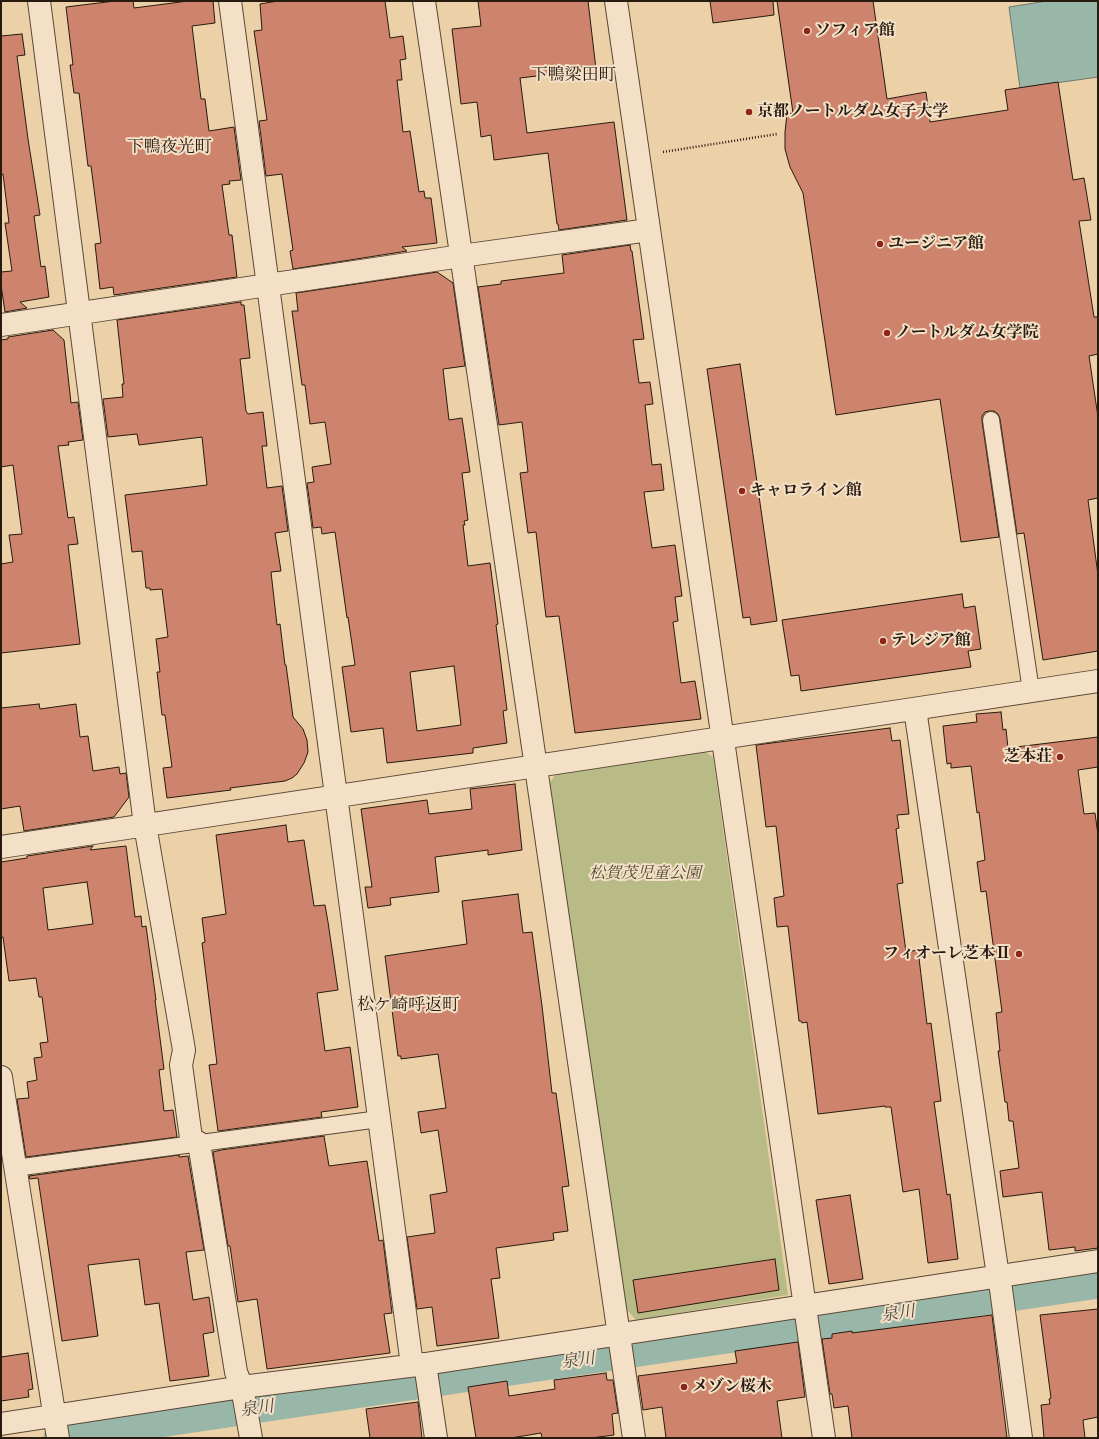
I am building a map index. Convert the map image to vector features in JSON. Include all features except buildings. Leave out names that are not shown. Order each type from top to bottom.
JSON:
[{"type":"street","points":[[39,1],[145,826],[184,1050],[181,1065],[191,1138],[199,1143],[236,1372],[246,1412]]},
{"type":"street","points":[[230,1],[379,1119],[423,1374],[436,1438]]},
{"type":"street","points":[[424,1],[634,1438]]},
{"type":"street","points":[[616,1],[824,1438]]},
{"type":"street","points":[[1,325],[461,256],[649,230]]},
{"type":"street","points":[[1,847],[1098,681]]},
{"type":"street","points":[[915,709],[1021,1438]]},
{"type":"street","points":[[1,1077],[57,1428]]},
{"type":"street","points":[[1,1424],[57,1428],[246,1412],[423,1374],[620,1347],[1000,1291],[1098,1261]]},
{"type":"lane","points":[[991,420],[1031,692]]},
{"type":"lane","points":[[15,1168],[379,1119]]},
{"type":"path","points":[[639,155],[777,134]]},
{"type":"green space","name":"松賀茂児童公園","points":[[703,750],[713,757],[788,1295],[636,1320],[620,1302],[548,785],[558,771]]},
{"type":"shaded area","points":[[1047,1],[1098,1],[1098,77],[1020,88],[1009,7]]},
{"type":"waterway","name":"泉川","points":[[58,1438],[1098,1284]]},
{"type":"place","name":"ソフィア館","points":[[807,31]]},
{"type":"place","name":"京都ノートルダム女子大学","points":[[749,112]]},
{"type":"place","name":"ユージニア館","points":[[880,244]]},
{"type":"place","name":"ノートルダム女学院","points":[[887,333]]},
{"type":"place","name":"キャロライン館","points":[[742,491]]},
{"type":"place","name":"テレジア館","points":[[883,641]]},
{"type":"place","name":"芝本荘","points":[[1060,757]]},
{"type":"place","name":"フィオーレ芝本Ⅱ","points":[[1019,954]]},
{"type":"place","name":"メゾン桜木","points":[[684,1387]]},
{"type":"district","name":"下鴨梁田町","points":[[573,76]]},
{"type":"district","name":"下鴨夜光町","points":[[169,148]]},
{"type":"district","name":"松ケ崎呼返町","points":[[408,1006]]}]
